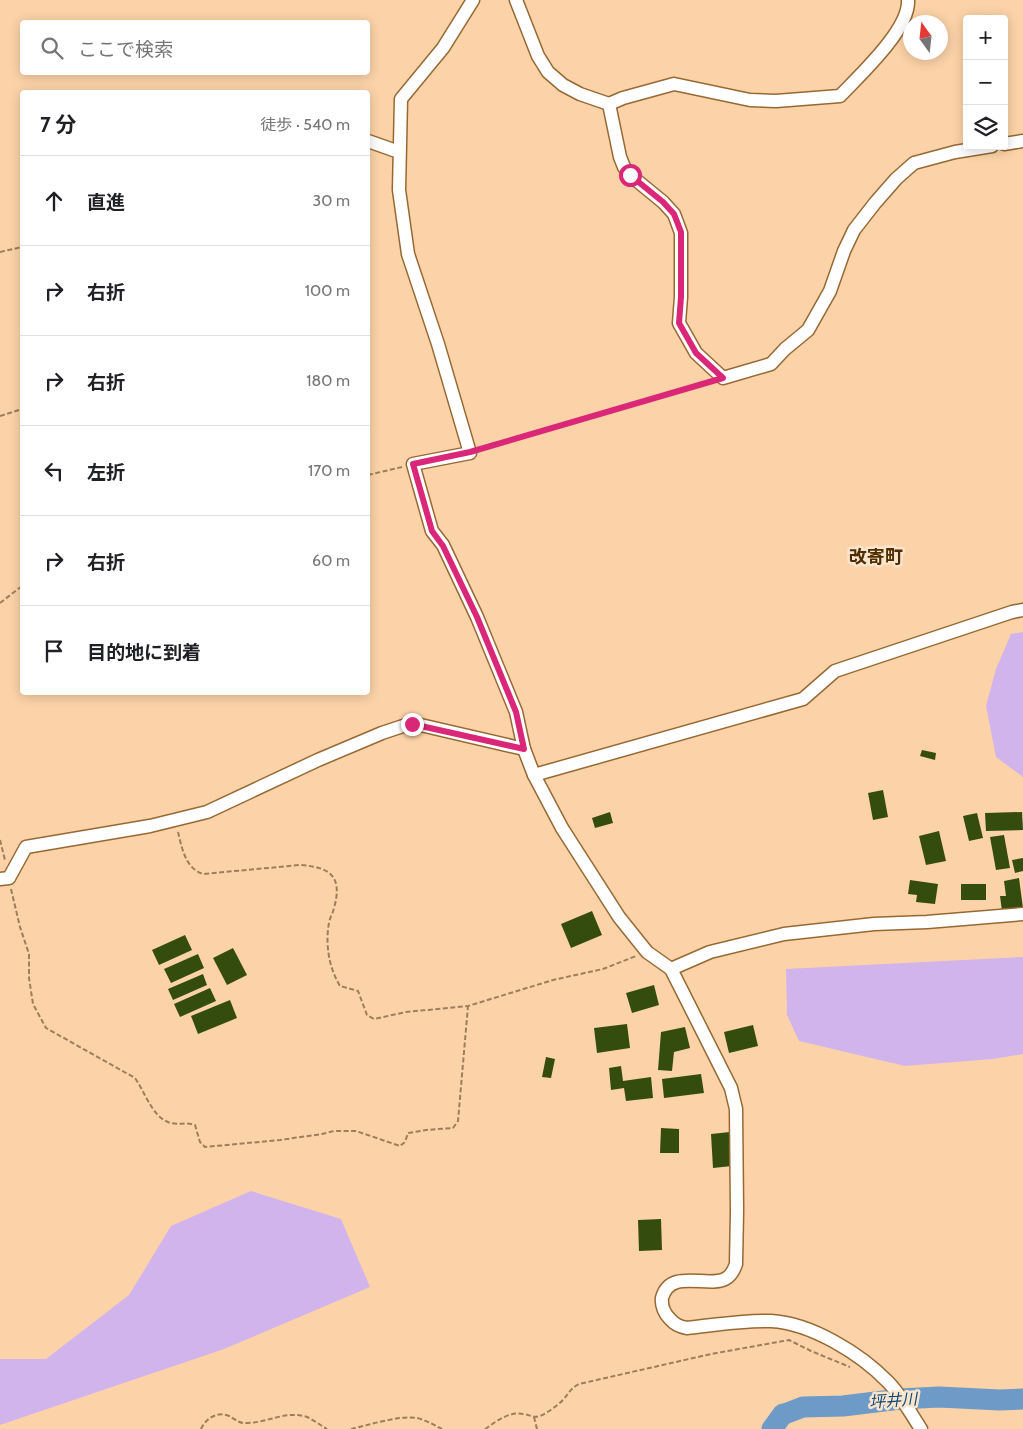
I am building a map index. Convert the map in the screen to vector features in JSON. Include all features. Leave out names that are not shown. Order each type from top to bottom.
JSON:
[{"type":"street","points":[[473,0],[442,48],[401,99],[399,190],[408,254],[438,344],[470,452],[413,464],[432,531],[443,546],[477,617],[516,712],[524,749],[534,775],[562,828],[619,917],[647,952],[672,969],[734,1097],[736,1109],[736,1264],[734,1270],[726,1279],[720,1281],[687,1280],[671,1286],[664,1294],[662,1301],[665,1312],[674,1324],[687,1328],[735,1322],[766,1321],[786,1323],[808,1330],[858,1356],[889,1384],[921,1429]]},
{"type":"street","points":[[516,0],[538,56],[548,72],[563,85],[580,94],[609,104],[623,98],[674,84],[750,100],[840,96],[885,48],[905,17],[908,0]]},
{"type":"street","points":[[609,104],[620,157],[624,167],[630,175],[663,202],[674,214],[681,232],[679,323],[696,353],[723,378],[771,364],[784,350],[808,330],[830,291],[844,251],[854,230],[874,203],[896,179],[914,163],[967,150]]},
{"type":"street","points":[[370,142],[399,152]]},
{"type":"street","points":[[1008,144],[1023,142]]},
{"type":"street","points":[[534,775],[803,699],[835,671],[1023,610]]},
{"type":"street","points":[[5,878],[26,846],[150,826],[207,812],[318,760],[382,733],[412,724],[524,749]]},
{"type":"street","points":[[672,969],[710,952],[784,934],[874,924],[927,922],[1023,914]]},
{"type":"path","points":[[0,252],[20,247]]},
{"type":"path","points":[[470,452],[723,378]]},
{"type":"path","points":[[0,416],[20,410]]},
{"type":"path","points":[[370,475],[413,464]]},
{"type":"path","points":[[0,602],[20,587]]},
{"type":"path","points":[[174,820],[185,855],[192,868],[203,874],[300,865],[315,866],[334,876],[338,891],[334,910],[329,920],[328,931],[328,947],[334,976],[340,986],[358,991],[367,1015],[374,1019],[406,1012],[468,1006],[553,980],[603,969],[647,952]]},
{"type":"path","points":[[5,878],[28,954],[33,1004],[46,1028],[135,1078],[158,1116],[171,1124],[190,1123],[195,1125],[200,1142],[205,1147],[280,1140],[334,1131],[356,1131],[400,1146],[405,1142],[408,1133],[453,1128],[458,1121],[468,1006]]},
{"type":"path","points":[[484,1429],[511,1414],[541,1415],[554,1407],[572,1388],[580,1384],[711,1354],[789,1340],[854,1369]]},
{"type":"path","points":[[201,1429],[208,1419],[217,1415],[226,1415],[239,1423],[247,1423],[290,1414],[308,1418],[327,1429]]},
{"type":"path","points":[[534,1416],[537,1429]]},
{"type":"path","points":[[351,1429],[401,1418],[416,1418],[442,1429]]},
{"type":"shaded area","points":[[1023,632],[1023,777],[996,757],[986,706],[996,669],[1011,634]]},
{"type":"shaded area","points":[[1023,957],[1023,1054],[993,1059],[905,1066],[799,1041],[787,1015],[786,969]]},
{"type":"shaded area","points":[[251,1191],[341,1219],[370,1287],[224,1349],[0,1425],[0,1359],[46,1359],[129,1295],[171,1226]]},
{"type":"building","points":[[922,750],[936,753],[935,760],[920,756]]},
{"type":"building","points":[[883,790],[888,817],[873,820],[868,793]]},
{"type":"building","points":[[610,812],[613,823],[595,828],[592,818]]},
{"type":"building","points":[[1022,812],[1023,830],[986,831],[985,813]]},
{"type":"building","points":[[977,813],[983,838],[969,841],[963,816]]},
{"type":"building","points":[[939,831],[946,861],[926,865],[919,836]]},
{"type":"building","points":[[1004,835],[1010,868],[996,870],[990,837]]},
{"type":"building","points":[[1023,858],[1023,871],[1015,873],[1012,860]]},
{"type":"building","points":[[1019,878],[1023,908],[1002,911],[1000,896],[1006,896],[1004,881]]},
{"type":"building","points":[[910,880],[938,884],[935,904],[916,902],[917,895],[908,894]]},
{"type":"building","points":[[961,884],[986,884],[986,900],[961,900]]},
{"type":"building","points":[[592,911],[602,935],[571,948],[561,924]]},
{"type":"building","points":[[185,935],[192,950],[159,965],[152,950]]},
{"type":"building","points":[[233,948],[247,975],[227,985],[213,958]]},
{"type":"building","points":[[198,954],[204,968],[171,983],[164,969]]},
{"type":"building","points":[[203,974],[207,985],[173,1000],[168,989]]},
{"type":"building","points":[[654,985],[659,1005],[632,1013],[626,993]]},
{"type":"building","points":[[210,988],[216,1001],[180,1017],[174,1004]]},
{"type":"building","points":[[230,1000],[237,1018],[198,1034],[191,1016]]},
{"type":"building","points":[[627,1024],[630,1048],[597,1053],[594,1028]]},
{"type":"building","points":[[753,1025],[758,1046],[729,1053],[724,1032]]},
{"type":"building","points":[[685,1027],[690,1048],[674,1052],[672,1071],[658,1070],[661,1032]]},
{"type":"building","points":[[546,1057],[555,1059],[551,1078],[542,1077]]},
{"type":"building","points":[[621,1066],[623,1081],[651,1077],[653,1098],[626,1101],[624,1088],[611,1090],[609,1068]]},
{"type":"building","points":[[701,1074],[704,1093],[664,1098],[662,1079]]},
{"type":"building","points":[[661,1128],[679,1129],[679,1153],[660,1153]]},
{"type":"building","points":[[730,1132],[732,1166],[713,1168],[711,1134]]},
{"type":"building","points":[[661,1219],[662,1250],[639,1251],[638,1220]]},
{"type":"waterway","name":"坪井川","points":[[772,1429],[783,1414],[803,1407],[843,1406],[900,1399],[939,1397],[1000,1400],[1023,1399]]},
{"type":"district","name":"改寄町","points":[[876,557]]},
{"type":"route","points":[[412,724],[524,749],[516,712],[477,617],[443,546],[432,531],[413,464],[470,452],[723,378],[696,353],[679,323],[681,232],[674,214],[663,202],[630,175]]}]
